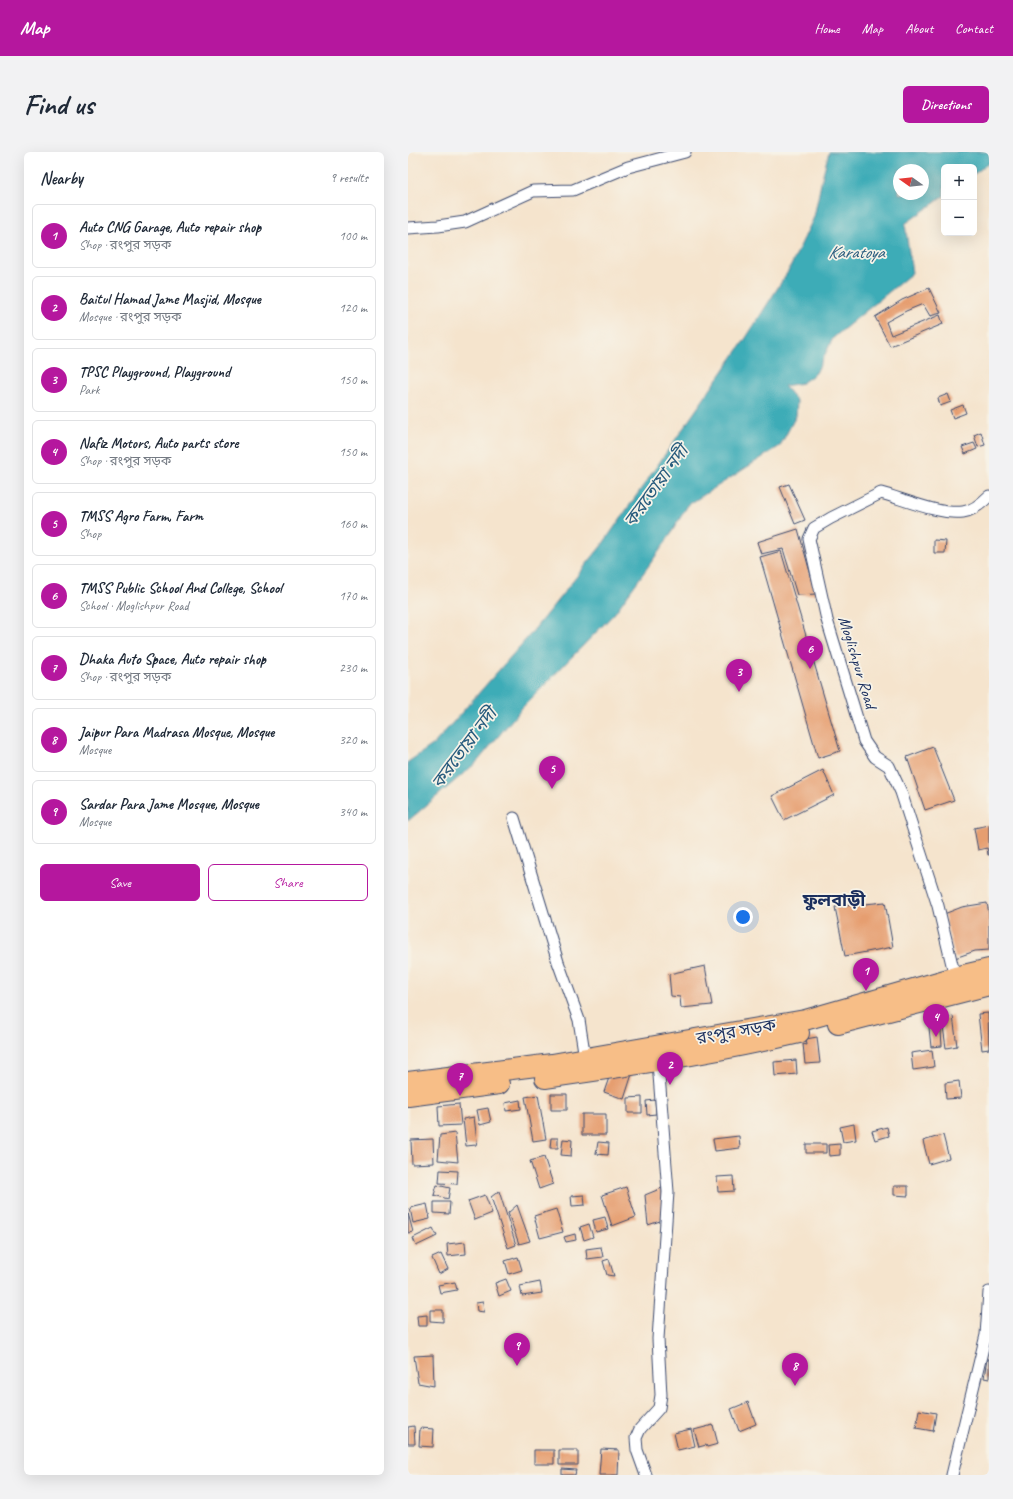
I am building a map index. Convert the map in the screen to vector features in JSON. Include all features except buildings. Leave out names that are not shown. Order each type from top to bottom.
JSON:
[{"type":"highway","name":"রংপুর সড়ক","points":[[408,1082],[552,1064],[805,1020],[955,977],[989,969]]},
{"type":"highway","name":"রংপুর সড়ক","points":[[408,1096],[658,1062],[746,1046],[880,1014],[989,985]]},
{"type":"street","points":[[408,228],[465,222],[533,191],[572,190],[628,167],[685,152]]},
{"type":"street","name":"Moglishpur Road","points":[[955,977],[938,906],[901,792],[889,766],[875,757],[864,741],[827,620],[809,539],[814,528],[881,493],[939,510],[964,512],[982,503],[989,496]]},
{"type":"street","points":[[514,818],[558,962],[580,1020],[585,1058]]},
{"type":"street","points":[[646,1475],[637,1450],[636,1438],[640,1429],[659,1408],[661,1395],[658,1339],[668,1192],[658,1062]]},
{"type":"street","points":[[952,1475],[986,1335],[989,1292]]},
{"type":"water","name":"Karatoya","points":[[829,152],[989,152],[989,163],[977,172],[977,164],[941,164],[941,198],[905,224],[912,273],[833,338],[816,373],[802,383],[784,386],[797,401],[796,416],[780,446],[688,505],[665,543],[614,614],[521,709],[477,762],[408,821],[408,762],[434,744],[528,637],[602,545],[744,341],[789,270],[814,217]]},
{"type":"place","name":"TMSS Public School And College, School","points":[[810,669]]},
{"type":"place","name":"TPSC Playground, Playground","points":[[739,692]]},
{"type":"place","name":"TMSS Agro Farm, Farm","points":[[552,789]]},
{"type":"place","name":"Auto CNG Garage, Auto repair shop","points":[[866,991]]},
{"type":"place","name":"Nafiz Motors, Auto parts store","points":[[936,1037]]},
{"type":"place","name":"Baitul Hamad Jame Masjid, Mosque","points":[[670,1085]]},
{"type":"place","name":"Dhaka Auto Space, Auto repair shop","points":[[460,1096]]},
{"type":"place","name":"Sardar Para Jame Mosque, Mosque","points":[[517,1366]]},
{"type":"place","name":"Jaipur Para Madrasa Mosque, Mosque","points":[[795,1386]]},
{"type":"district","name":"ফুলবাড়ী","points":[[834,900]]},
{"type":"water label","name":"করতোয়া নদী","points":[[656,486]]},
{"type":"water label","name":"করতোয়া নদী","points":[[464,748]]}]
